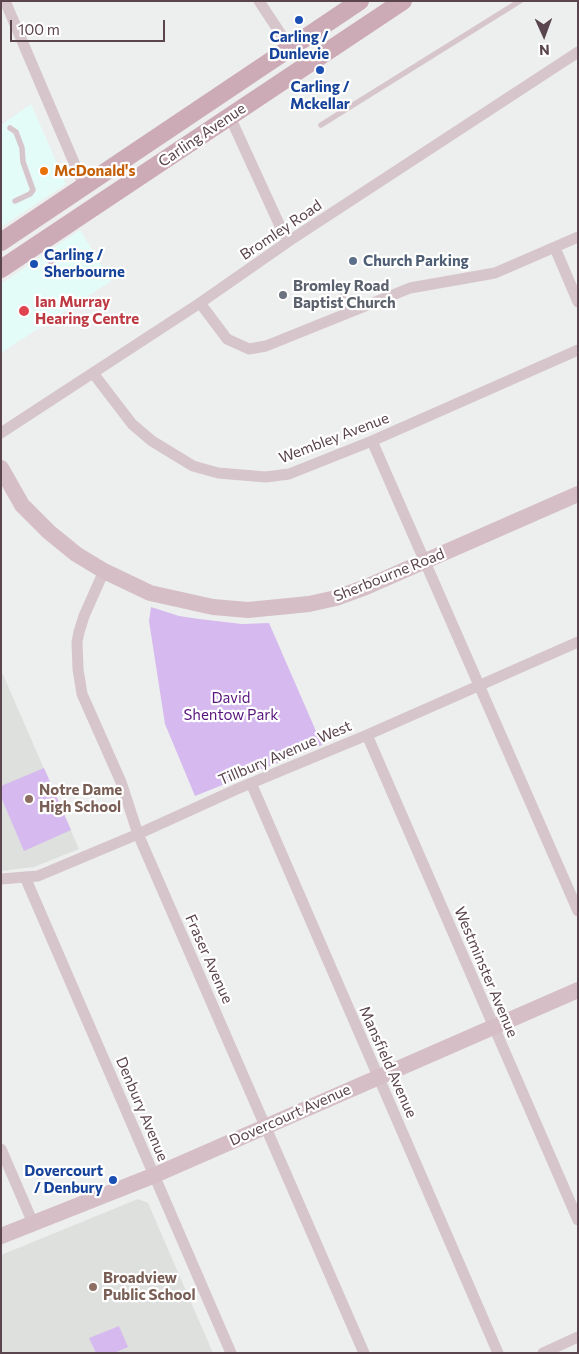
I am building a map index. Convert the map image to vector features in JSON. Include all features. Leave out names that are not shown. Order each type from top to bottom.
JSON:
[{"type":"main road","name":"Carling Avenue","points":[[1,242],[360,1]]},
{"type":"main road","name":"Carling Avenue","points":[[1,269],[402,1]]},
{"type":"street","points":[[5,1],[84,186]]},
{"type":"street","points":[[259,1],[290,48]]},
{"type":"street","name":"Bromley Road","points":[[1,434],[200,303],[289,241],[578,52]]},
{"type":"street","points":[[230,117],[280,226],[289,241]]},
{"type":"street","points":[[200,303],[227,339],[249,350],[266,346],[410,288],[495,273],[578,238]]},
{"type":"street","points":[[554,248],[578,302]]},
{"type":"street","name":"Wembley Avenue","points":[[93,373],[132,424],[152,441],[192,466],[218,473],[266,476],[289,474],[372,441],[578,350]]},
{"type":"street","points":[[372,441],[578,911]]},
{"type":"street","name":"Sherbourne Road","points":[[1,468],[22,505],[48,532],[76,554],[104,571],[150,593],[213,607],[248,610],[309,604],[336,598],[366,587],[578,494]]},
{"type":"street","name":"Fraser Avenue","points":[[104,571],[79,632],[78,669],[82,694],[121,782],[138,834],[364,1353]]},
{"type":"street","name":"Tillbury Avenue West","points":[[1,879],[38,876],[578,642]]},
{"type":"street","name":"Westminster Avenue","points":[[367,735],[578,1220]]},
{"type":"street","name":"Mansfield Avenue","points":[[251,783],[498,1353]]},
{"type":"street","name":"Denbury Avenue","points":[[25,877],[232,1353]]},
{"type":"street","name":"Dovercourt Avenue","points":[[1,1236],[154,1175],[578,990]]},
{"type":"street","points":[[1,1149],[33,1223]]},
{"type":"street","points":[[543,1353],[578,1337]]},
{"type":"lane","points":[[321,125],[520,1]]},
{"type":"lane","points":[[10,128],[16,132],[22,148],[23,162],[33,190],[30,194],[15,201]]},
{"type":"lane","points":[[40,244],[54,268]]},
{"type":"lane","points":[[340,286],[349,312]]},
{"type":"shaded area","points":[[31,104],[66,184],[1,227],[1,125]]},
{"type":"shaded area","points":[[80,230],[111,281],[1,353],[1,284]]},
{"type":"shaded area","name":"Notre Dame High School","points":[[1,670],[79,849],[34,867],[1,871]]},
{"type":"shaded area","name":"Broadview Public School","points":[[138,1199],[148,1203],[213,1353],[1,1353],[1,1255]]},
{"type":"green space","name":"David Shentow Park","points":[[151,607],[179,616],[199,619],[242,624],[269,623],[322,745],[195,796],[165,724],[149,621]]},
{"type":"green space","points":[[44,768],[71,830],[24,851],[1,797],[1,786]]},
{"type":"green space","points":[[119,1326],[128,1347],[114,1353],[96,1353],[89,1338]]},
{"type":"place","name":"Carling / Dunlevie","points":[[299,20]]},
{"type":"place","name":"Carling / Mckellar","points":[[320,70]]},
{"type":"place","name":"McDonald's","points":[[44,171]]},
{"type":"place","name":"Church Parking","points":[[353,261]]},
{"type":"place","name":"Carling / Sherbourne","points":[[34,264]]},
{"type":"place","name":"Bromley Road Baptist Church","points":[[283,295]]},
{"type":"place","name":"Ian Murray Hearing Centre","points":[[24,311]]},
{"type":"place","name":"Notre Dame High School","points":[[29,799]]},
{"type":"place","name":"Dovercourt / Denbury","points":[[113,1180]]},
{"type":"place","name":"Broadview Public School","points":[[93,1287]]}]
